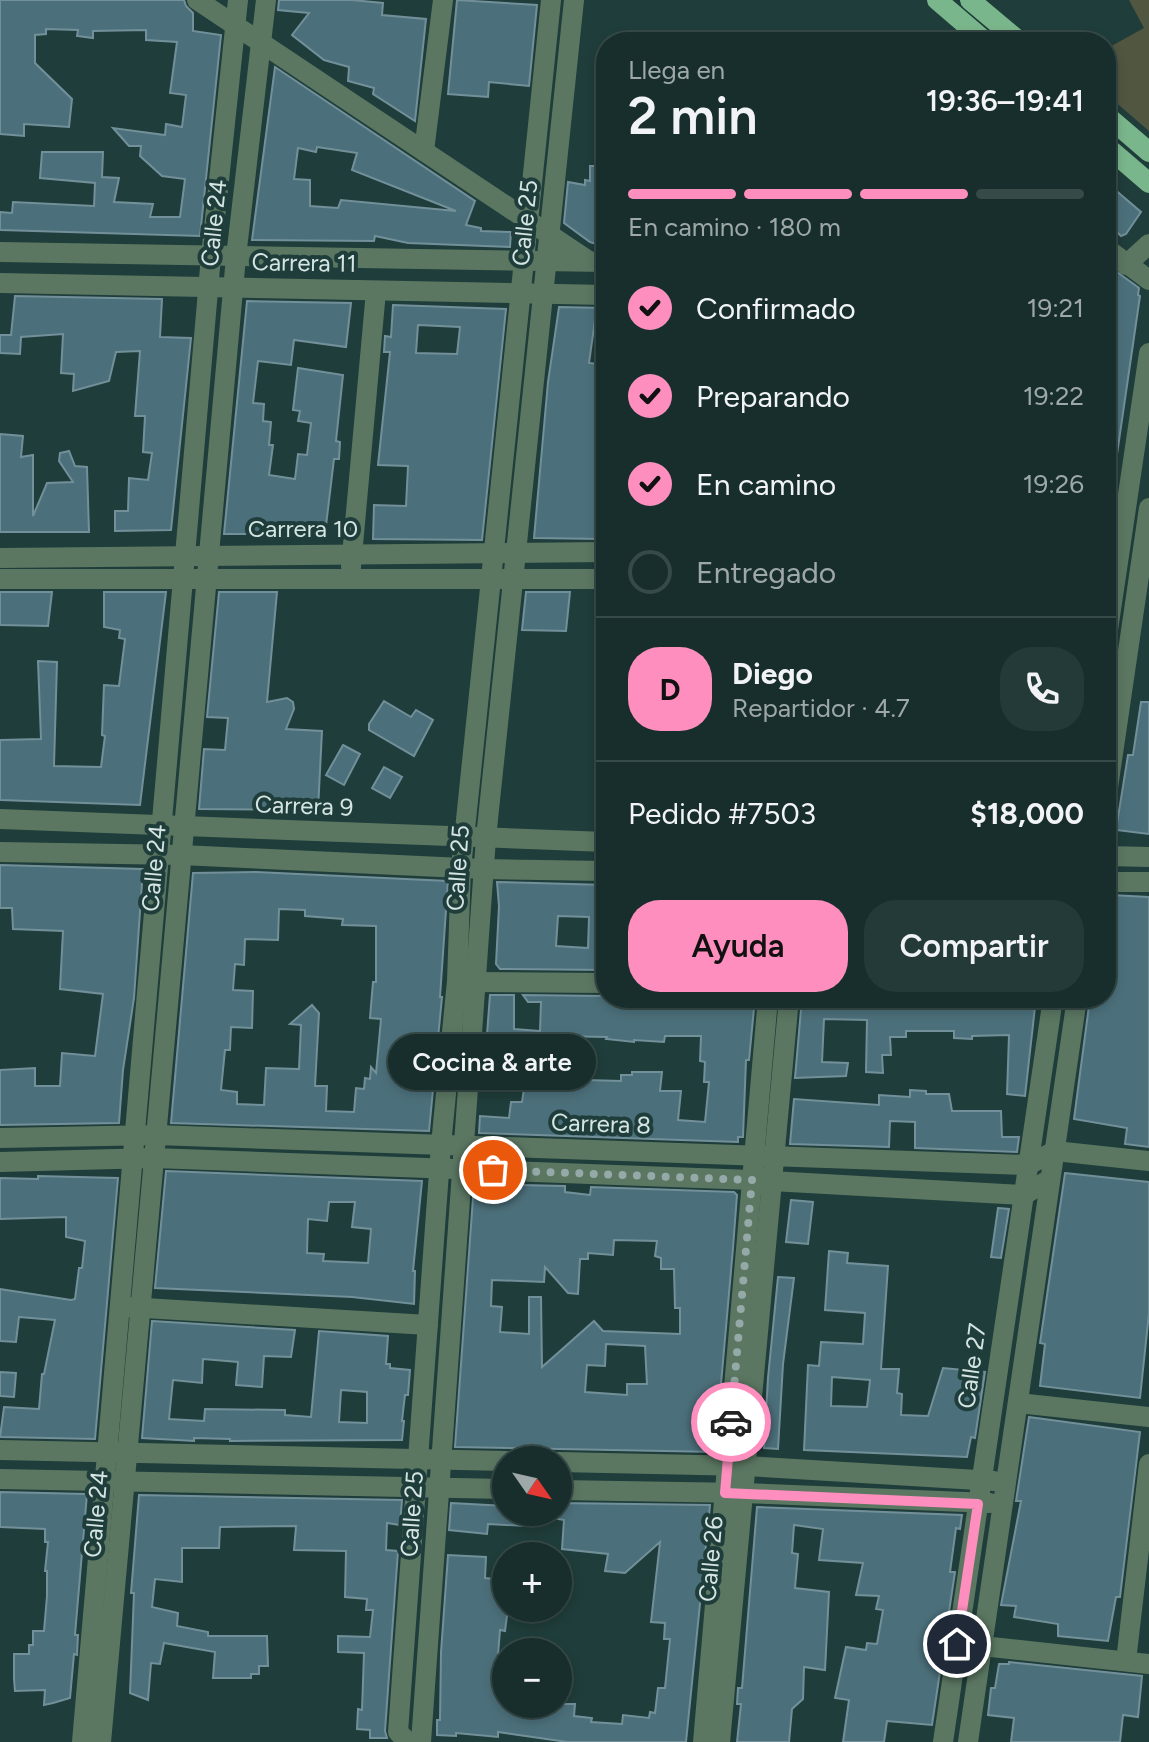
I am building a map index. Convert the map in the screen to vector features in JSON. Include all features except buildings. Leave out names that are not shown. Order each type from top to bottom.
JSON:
[{"type":"main road","points":[[937,0],[974,32]]},
{"type":"main road","points":[[970,0],[1008,32]]},
{"type":"main road","points":[[1116,124],[1149,152]]},
{"type":"main road","points":[[1116,155],[1149,183]]},
{"type":"street","points":[[197,0],[529,222],[596,263]]},
{"type":"street","name":"Calle 24","points":[[82,1742],[114,1482],[130,1307],[133,1159],[208,287],[238,0]]},
{"type":"street","name":"Calle 24","points":[[130,1307],[154,1158],[233,287],[266,0]]},
{"type":"street","points":[[424,151],[443,0]]},
{"type":"street","name":"Calle 25","points":[[403,1737],[416,1485],[439,1168],[484,869],[476,838],[492,552],[522,294],[551,0]]},
{"type":"street","name":"Calle 25","points":[[421,1742],[464,1169],[467,982],[461,868],[476,838],[513,579],[574,0]]},
{"type":"street","points":[[1126,265],[1149,244]]},
{"type":"street","name":"Carrera 11","points":[[0,252],[547,262],[596,266]]},
{"type":"street","points":[[1116,256],[1149,280]]},
{"type":"street","name":"Carrera 11","points":[[0,283],[596,295]]},
{"type":"street","points":[[351,579],[376,291]]},
{"type":"street","points":[[1116,520],[1143,433],[1149,353]]},
{"type":"street","points":[[1116,732],[1149,508]]},
{"type":"street","points":[[1116,523],[1147,535]]},
{"type":"street","name":"Carrera 10","points":[[0,558],[596,552]]},
{"type":"street","points":[[1116,554],[1142,556]]},
{"type":"street","name":"Carrera 10","points":[[0,579],[596,579]]},
{"type":"street","points":[[1116,579],[1138,579]]},
{"type":"street","name":"Carrera 9","points":[[0,819],[596,842]]},
{"type":"street","points":[[0,852],[181,855],[484,869],[596,871]]},
{"type":"street","points":[[1116,856],[1149,857]]},
{"type":"street","points":[[1116,882],[1149,882]]},
{"type":"street","points":[[467,982],[596,983]]},
{"type":"street","name":"Calle 26","points":[[720,1742],[736,1466],[764,1156],[768,1008]]},
{"type":"street","name":"Calle 26","points":[[764,1156],[787,1008]]},
{"type":"street","name":"Calle 27","points":[[943,1742],[1052,1008]]},
{"type":"street","name":"Calle 27","points":[[968,1742],[1076,1008]]},
{"type":"street","name":"Carrera 8","points":[[0,1138],[156,1135],[1028,1165],[1055,1151]]},
{"type":"street","points":[[1055,1151],[1149,1161]]},
{"type":"street","name":"Carrera 8","points":[[0,1162],[154,1158],[762,1181],[1024,1195]]},
{"type":"street","points":[[1024,1195],[1050,1179]]},
{"type":"street","points":[[130,1307],[428,1325]]},
{"type":"street","points":[[1018,1403],[1149,1417]]},
{"type":"street","points":[[0,1450],[492,1461]]},
{"type":"street","points":[[572,1462],[736,1466],[1006,1481]]},
{"type":"street","points":[[1126,1661],[1149,1464]]},
{"type":"street","points":[[0,1479],[492,1489]]},
{"type":"street","name":"Calle 24","points":[[101,1742],[114,1482]]},
{"type":"street","points":[[572,1490],[1003,1503]]},
{"type":"street","name":"Calle 26","points":[[703,1742],[734,1493]]},
{"type":"street","points":[[982,1646],[1149,1664]]},
{"type":"green space","points":[[1129,0],[1149,0],[1149,131],[1116,103],[1116,43],[1144,28]]},
{"type":"way so far","points":[[493,1170],[752,1180],[731,1422]]},
{"type":"place","name":"Cocina & arte","points":[[493,1170]]},
{"type":"route","points":[[731,1422],[725,1493],[978,1504],[957,1644]]}]
